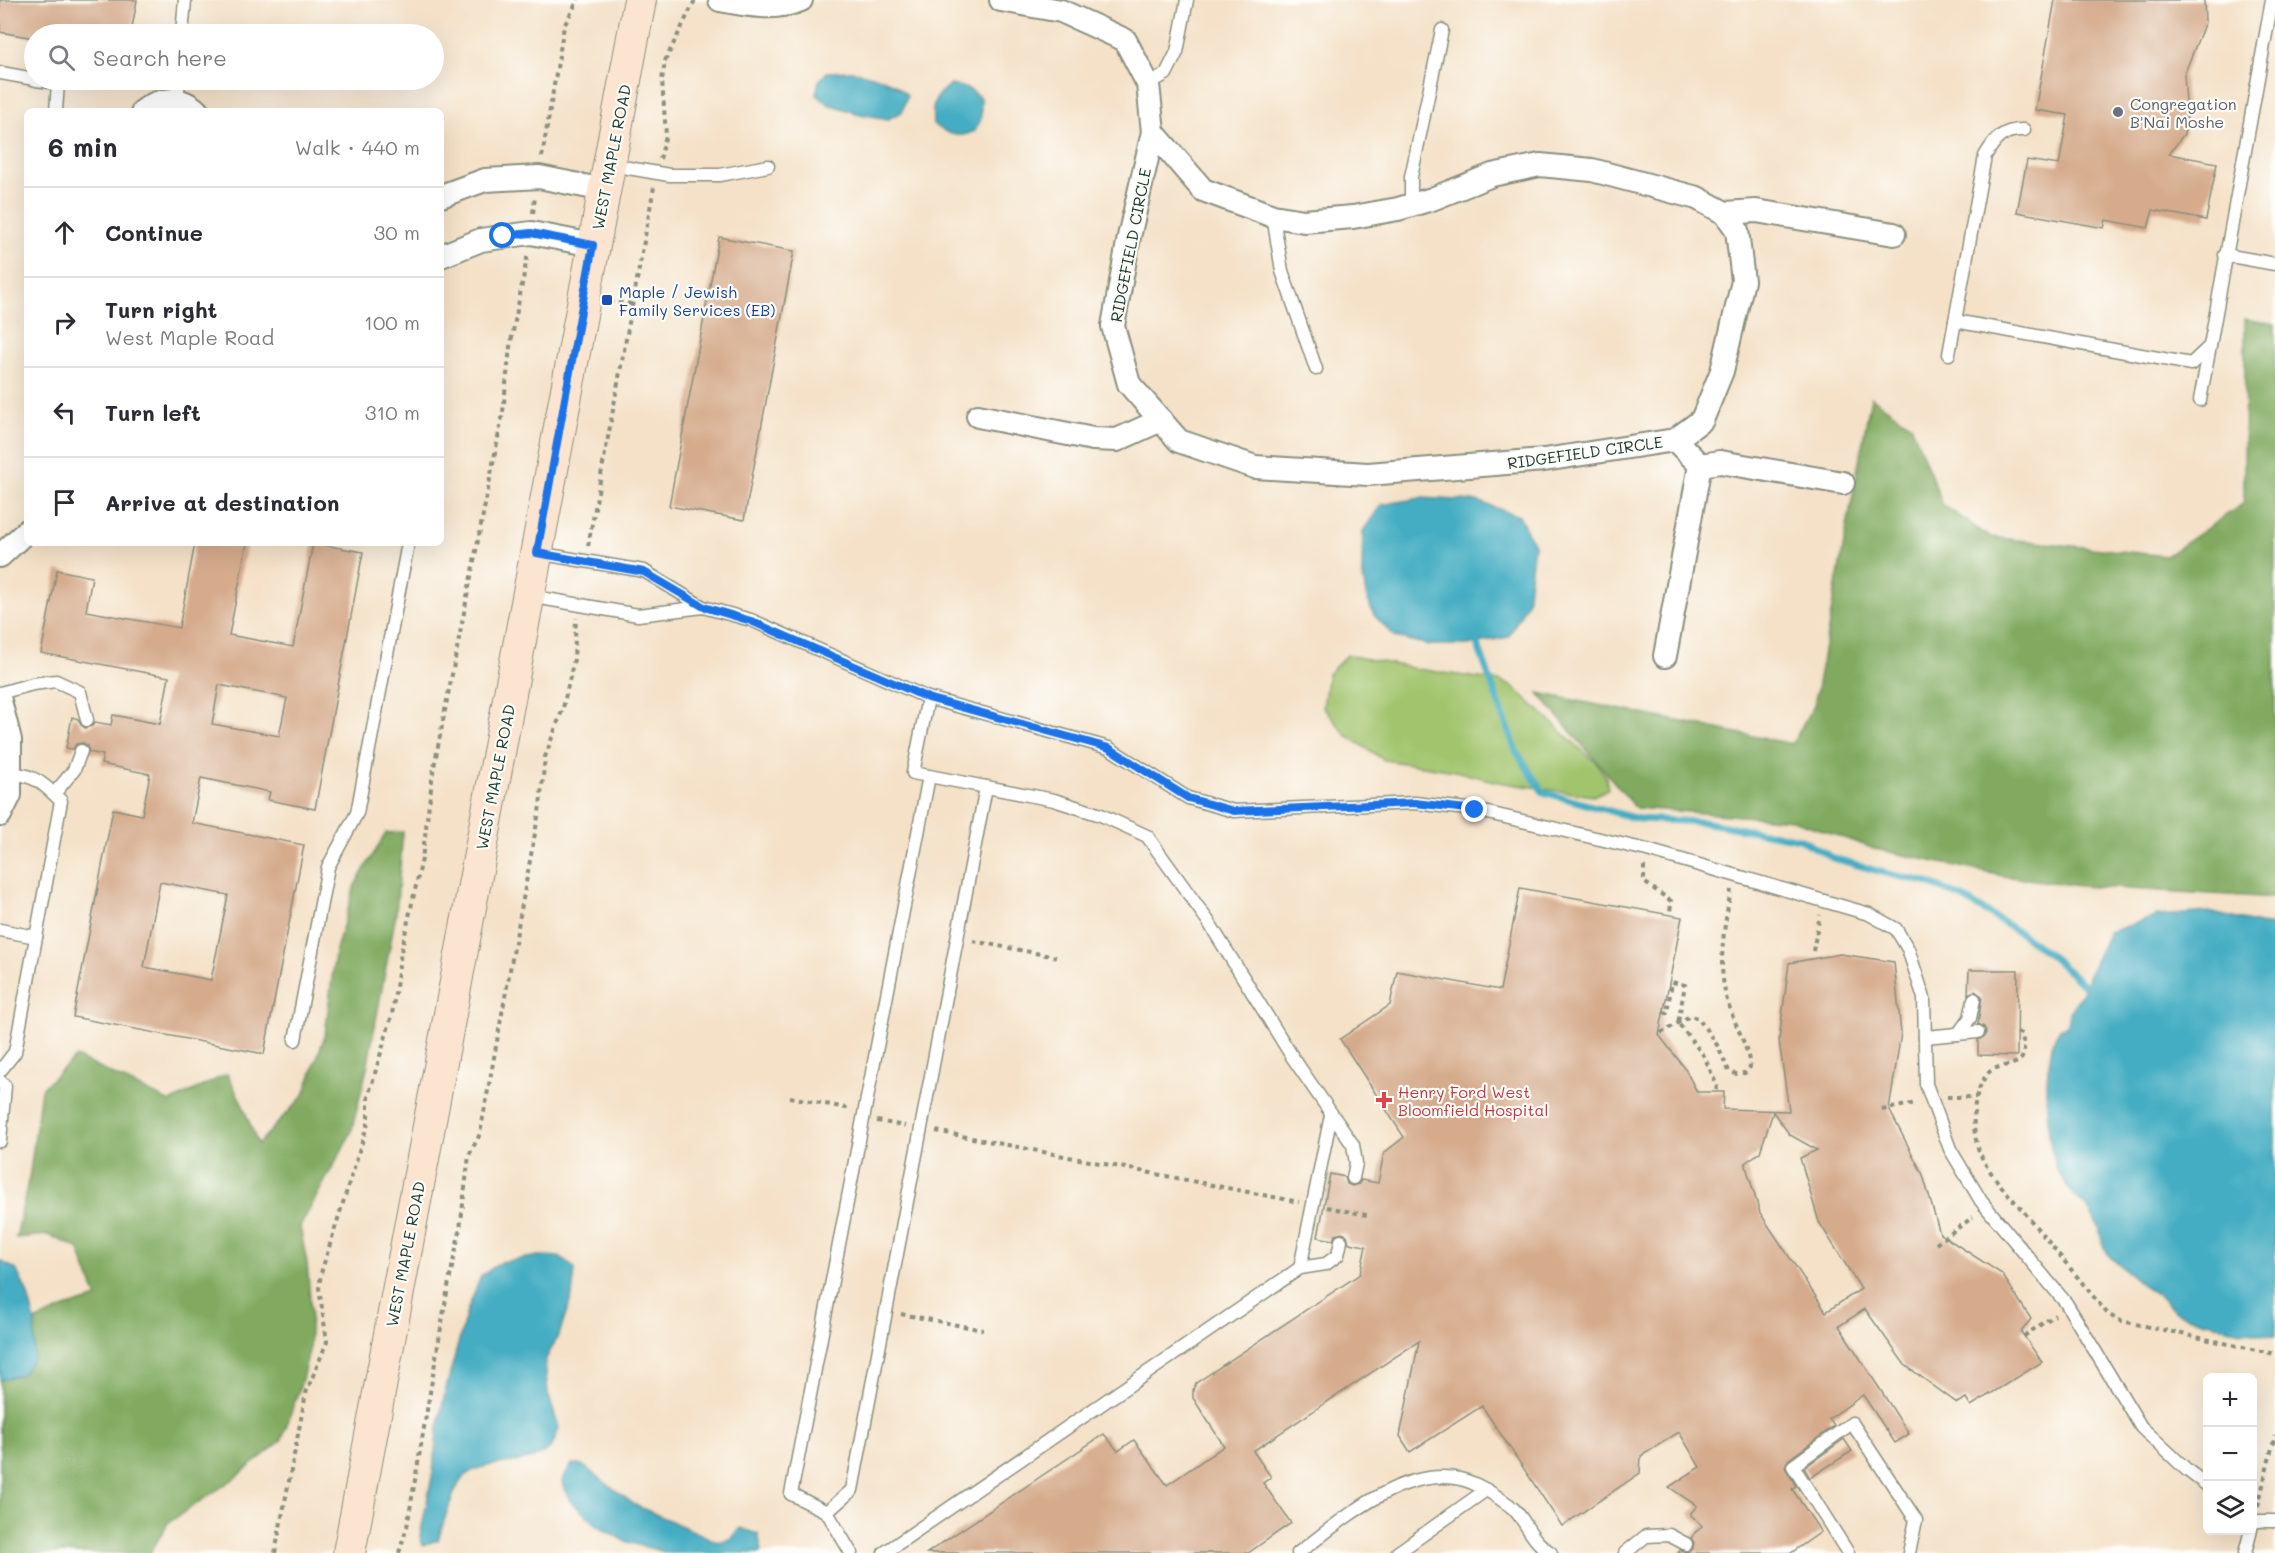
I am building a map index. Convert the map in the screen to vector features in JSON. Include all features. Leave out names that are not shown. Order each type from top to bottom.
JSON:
[{"type":"main road","name":"WEST MAPLE ROAD","points":[[349,1553],[640,0]]},
{"type":"street","points":[[720,0],[777,6],[801,0]]},
{"type":"street","name":"RIDGEFIELD CIRCLE","points":[[1001,0],[1061,11],[1125,40],[1149,84],[1153,132],[1129,237],[1113,326],[1129,384],[1179,441],[1255,467],[1368,474],[1544,460],[1675,440],[1702,420],[1722,371],[1743,281],[1737,230],[1725,213],[1697,198],[1592,170],[1540,165],[1492,175],[1432,200],[1411,205],[1353,218],[1304,221],[1273,216],[1203,190],[1153,132]]},
{"type":"street","points":[[146,108],[178,90],[194,108]]},
{"type":"street","points":[[444,195],[485,180],[607,177]]},
{"type":"street","points":[[1725,213],[1756,211],[1894,234]]},
{"type":"street","points":[[444,255],[481,240],[531,233],[593,245]]},
{"type":"street","points":[[978,416],[1093,439],[1117,440],[1161,420]]},
{"type":"street","points":[[1675,440],[1700,465]]},
{"type":"street","points":[[1700,465],[1720,462],[1844,483]]},
{"type":"street","points":[[1665,656],[1700,465]]},
{"type":"street","points":[[0,556],[24,534]]},
{"type":"street","points":[[0,701],[10,740],[10,795],[0,815]]},
{"type":"lane","points":[[183,24],[185,0]]},
{"type":"lane","points":[[1149,84],[1166,74],[1177,52],[1187,0]]},
{"type":"lane","points":[[2200,400],[2272,0]]},
{"type":"lane","points":[[1411,205],[1411,177],[1442,30]]},
{"type":"lane","points":[[1,73],[24,77]]},
{"type":"lane","points":[[56,108],[58,90]]},
{"type":"lane","points":[[1950,354],[1985,156],[2005,131],[2024,130]]},
{"type":"lane","points":[[607,177],[656,173],[720,175],[768,166]]},
{"type":"lane","points":[[1273,216],[1282,271],[1316,369]]},
{"type":"lane","points":[[2225,255],[2275,264]]},
{"type":"lane","points":[[1956,321],[2191,364],[2210,346]]},
{"type":"lane","points":[[295,1040],[328,867],[357,813],[407,546]]},
{"type":"lane","points":[[537,553],[644,572],[704,607],[751,621],[928,698],[1109,748],[1188,798],[1234,811],[1415,803],[1475,810],[1647,850],[1735,877],[1824,900],[1869,914],[1896,929],[1908,949],[1924,998],[1926,1084],[1950,1149],[1981,1201],[2067,1306],[2141,1427],[2203,1482]]},
{"type":"lane","points":[[529,596],[638,615],[704,607]]},
{"type":"lane","points":[[0,693],[33,684],[56,681],[80,692],[87,720]]},
{"type":"lane","points":[[928,698],[913,773],[1054,800],[1101,815],[1147,836],[1208,921],[1293,1058],[1353,1145],[1356,1163],[1353,1178]]},
{"type":"lane","points":[[54,794],[74,770],[81,751]]},
{"type":"lane","points":[[0,1071],[15,1052],[61,801],[45,784],[27,774],[10,772]]},
{"type":"lane","points":[[851,1553],[827,1512],[790,1494],[929,776]]},
{"type":"lane","points":[[827,1512],[852,1490],[986,787]]},
{"type":"lane","points":[[0,930],[36,937]]},
{"type":"lane","points":[[1958,1034],[1976,1005]]},
{"type":"lane","points":[[1925,1037],[1978,1032]]},
{"type":"lane","points":[[0,1081],[5,1086],[0,1141]]},
{"type":"lane","points":[[1300,1268],[1331,1115]]},
{"type":"lane","points":[[884,1553],[1300,1268],[1326,1264],[1338,1255],[1341,1241]]},
{"type":"lane","points":[[1848,1553],[1793,1466],[1851,1423],[1916,1520],[1909,1553]]},
{"type":"lane","points":[[1298,1553],[1370,1501],[1408,1482],[1432,1478],[1460,1479],[1486,1490],[1512,1507],[1538,1543],[1551,1553]]},
{"type":"lane","points":[[1397,1553],[1486,1490]]},
{"type":"lane","points":[[2257,1524],[2275,1521]]},
{"type":"lane","points":[[1625,1553],[1646,1536],[1669,1535],[1686,1544]]},
{"type":"lane","points":[[2245,1553],[2250,1535]]},
{"type":"path","points":[[275,1553],[306,1393],[327,1342],[319,1288],[321,1273],[368,1123],[368,1097],[392,1015],[401,952],[422,859],[433,772],[503,412],[510,347],[564,26],[578,0]]},
{"type":"path","points":[[586,562],[656,173],[666,135],[662,80],[665,61],[695,0]]},
{"type":"path","points":[[607,300],[632,304]]},
{"type":"path","points":[[399,1553],[407,1527],[460,1229],[470,1155],[480,1134],[540,806],[544,757],[563,708],[574,659],[578,605]]},
{"type":"path","points":[[1647,850],[1643,872],[1644,882],[1671,901],[1670,915]]},
{"type":"path","points":[[1661,1034],[1690,1016],[1698,1018],[1717,1045],[1729,1071],[1736,1074],[1745,1073],[1750,1067],[1748,1052],[1725,991],[1722,947],[1735,877]]},
{"type":"path","points":[[1813,951],[1824,900]]},
{"type":"path","points":[[957,937],[1056,957]]},
{"type":"path","points":[[1663,1012],[1668,1012],[1672,982],[1685,985],[1678,1023],[1704,1056],[1717,1086],[1716,1091]]},
{"type":"path","points":[[2016,1032],[2022,1034],[2023,1039],[2024,1050],[2021,1060],[2014,1065],[1994,1069],[1986,1075],[1976,1097],[1974,1111],[1979,1149],[1988,1167],[2006,1190],[2107,1313],[2117,1320],[2275,1354]]},
{"type":"path","points":[[790,1097],[850,1108],[872,1120],[1082,1158],[1371,1216]]},
{"type":"path","points":[[2024,1336],[2067,1306]]},
{"type":"path","points":[[886,1310],[983,1330]]},
{"type":"path","points":[[2257,1509],[2275,1436]]},
{"type":"green space","points":[[2245,319],[2275,324],[2275,898],[2080,886],[2003,876],[1875,849],[1793,820],[1636,808],[1538,693],[1792,744],[1814,705],[1871,397],[1911,425],[1943,505],[1990,537],[2166,556],[2244,503]]},
{"type":"green space","points":[[1347,655],[1417,669],[1499,681],[1513,687],[1596,763],[1606,777],[1608,789],[1593,796],[1498,782],[1455,771],[1384,760],[1346,735],[1323,707],[1328,674]]},
{"type":"green space","points":[[403,832],[396,914],[367,1068],[351,1133],[300,1227],[307,1263],[311,1311],[309,1351],[300,1387],[281,1441],[235,1478],[168,1523],[150,1553],[0,1553],[0,1380],[23,1374],[34,1357],[35,1321],[62,1309],[97,1298],[78,1248],[48,1235],[16,1238],[30,1172],[41,1089],[76,1057],[170,1102],[227,1074],[241,1101],[258,1144],[304,1095],[325,1035],[335,953],[355,885],[386,833]]},
{"type":"water","points":[[852,71],[881,78],[901,89],[907,95],[902,112],[888,119],[860,114],[828,104],[816,94],[819,81],[827,72]]},
{"type":"water","points":[[951,85],[968,89],[981,99],[981,119],[975,131],[953,135],[933,124],[933,111],[937,96]]},
{"type":"water","points":[[1420,498],[1477,501],[1519,516],[1534,545],[1527,603],[1508,637],[1467,645],[1429,645],[1395,637],[1374,615],[1366,595],[1362,570],[1363,531],[1381,505]]},
{"type":"water","points":[[2208,912],[2275,926],[2275,1337],[2227,1328],[2175,1312],[2160,1296],[2145,1287],[2110,1257],[2103,1245],[2099,1227],[2088,1209],[2067,1187],[2055,1166],[2049,1137],[2046,1092],[2053,1041],[2060,1029],[2067,1025],[2069,1012],[2083,992],[2109,932],[2158,916]]},
{"type":"water","points":[[539,1256],[561,1257],[575,1269],[572,1296],[560,1332],[545,1361],[548,1394],[559,1428],[555,1439],[549,1449],[539,1455],[470,1472],[458,1484],[438,1540],[423,1545],[420,1536],[433,1472],[437,1432],[445,1392],[467,1311],[481,1276],[501,1262]]},
{"type":"water","points":[[0,1261],[16,1269],[27,1292],[35,1321],[34,1357],[23,1374],[0,1380]]},
{"type":"water","points":[[572,1464],[582,1465],[635,1505],[718,1542],[730,1539],[740,1528],[758,1534],[762,1551],[760,1553],[668,1553],[624,1541],[597,1525],[570,1501],[562,1481]]},
{"type":"building","points":[[0,0],[137,0],[133,24],[24,24],[24,36],[0,32]]},
{"type":"building","name":"Congregation B'Nai Moshe","points":[[2055,0],[2204,0],[2205,22],[2184,75],[2187,115],[2184,134],[2169,154],[2217,163],[2206,220],[2153,210],[2148,228],[2106,220],[2104,228],[2017,212],[2027,160],[2059,165],[2068,115],[2035,110]]},
{"type":"building","points":[[719,237],[794,251],[744,520],[669,506]]},
{"type":"building","points":[[194,546],[246,546],[229,635],[293,647],[312,546],[330,546],[363,552],[315,809],[268,800],[270,792],[201,778],[192,823],[304,845],[264,1054],[73,1017],[113,809],[142,815],[150,774],[101,764],[103,755],[89,752],[88,746],[83,743],[76,744],[73,749],[66,748],[72,717],[78,719],[85,728],[92,726],[95,722],[111,725],[113,715],[160,724],[169,677],[41,653],[57,570],[92,577],[86,611],[179,628]],"holes":[[[219,685],[287,698],[279,736],[212,724]],[[160,882],[228,895],[211,980],[144,967]]]},
{"type":"building","points":[[1520,888],[1682,917],[1659,1035],[1684,1067],[1697,1092],[1724,1092],[1723,1109],[1789,1111],[1779,1040],[1789,963],[1840,954],[1894,962],[1901,1033],[1889,1109],[1923,1175],[1940,1234],[2002,1274],[2031,1319],[2021,1332],[2042,1362],[1971,1406],[1966,1398],[1957,1403],[1905,1365],[1865,1309],[1839,1326],[1909,1434],[1895,1443],[1863,1395],[1829,1419],[1834,1426],[1788,1460],[1785,1467],[1796,1486],[1792,1489],[1821,1532],[1791,1553],[1678,1553],[1680,1550],[1687,1552],[1693,1548],[1694,1543],[1691,1538],[1702,1526],[1690,1514],[1697,1506],[1669,1487],[1700,1467],[1679,1432],[1641,1456],[1640,1473],[1562,1526],[1482,1406],[1410,1452],[1400,1436],[1419,1341],[1253,1451],[1271,1477],[1263,1483],[1291,1523],[1248,1553],[927,1553],[1104,1434],[1118,1451],[1134,1440],[1167,1485],[1224,1446],[1193,1398],[1196,1383],[1360,1274],[1366,1246],[1349,1243],[1347,1235],[1342,1233],[1335,1235],[1333,1240],[1318,1237],[1330,1174],[1345,1177],[1347,1184],[1352,1186],[1359,1184],[1361,1180],[1378,1183],[1384,1153],[1404,1137],[1340,1039],[1390,1005],[1397,971],[1500,990]],"holes":[[[1773,1112],[1790,1135],[1817,1150],[1800,1158],[1819,1222],[1861,1289],[1826,1312],[1760,1213],[1745,1163],[1760,1152]]]},
{"type":"building","points":[[1969,970],[2018,970],[2017,1056],[1978,1055],[1978,1040],[1985,1036],[1986,1031],[1978,1024],[1982,996],[1975,991],[1968,994]]},
{"type":"building","points":[[1844,1439],[1852,1451],[1810,1478],[1804,1468]]},
{"type":"waterway","points":[[1477,643],[1516,751],[1543,792],[1638,819],[1702,822],[1800,839],[1833,858],[1926,882],[1965,899],[2020,933],[2050,955],[2085,986]]},
{"type":"place","name":"Congregation B'Nai Moshe","points":[[2118,112]]},
{"type":"place","name":"Maple / Jewish Family Services (EB)","points":[[607,300]]},
{"type":"place","name":"Henry Ford West Bloomfield Hospital","points":[[1384,1100]]},
{"type":"route","points":[[503,236],[531,233],[593,245],[537,553],[644,572],[704,607],[751,621],[928,698],[1109,748],[1188,798],[1234,811],[1415,803],[1475,810]]}]
